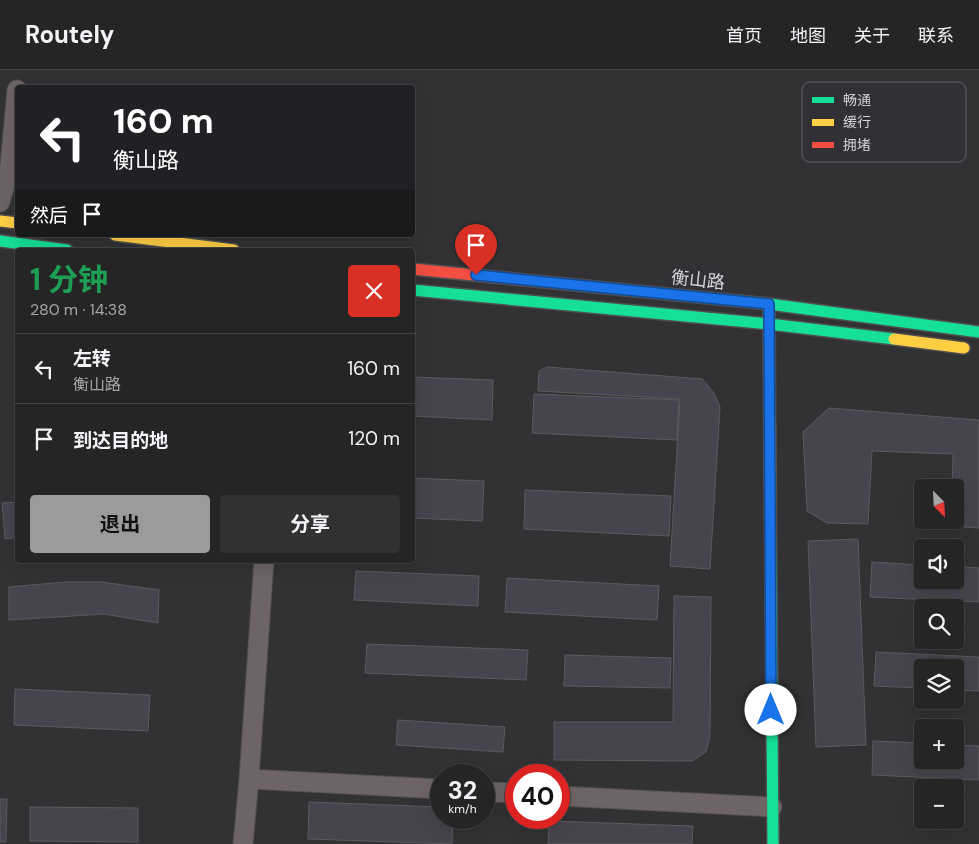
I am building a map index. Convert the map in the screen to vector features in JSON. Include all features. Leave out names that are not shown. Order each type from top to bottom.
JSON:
[{"type":"street","points":[[0,202],[10,166],[15,112]]},
{"type":"street","points":[[0,220],[15,222]]},
{"type":"street","points":[[131,237],[218,248]]},
{"type":"street","points":[[0,241],[51,248]]},
{"type":"street","name":"衡山路","points":[[415,269],[769,304],[979,332]]},
{"type":"street","name":"衡山路","points":[[415,290],[769,324],[979,350]]},
{"type":"street","points":[[769,304],[773,844]]},
{"type":"street","points":[[243,844],[264,563]]},
{"type":"street","points":[[249,779],[430,788]]},
{"type":"street","points":[[570,797],[772,807]]},
{"type":"building","points":[[547,367],[702,379],[714,393],[720,407],[710,569],[670,566],[680,399],[538,391],[539,371]]},
{"type":"building","points":[[415,377],[493,380],[492,420],[415,416]]},
{"type":"building","points":[[534,394],[679,400],[677,440],[532,433]]},
{"type":"building","points":[[829,408],[979,420],[979,528],[964,527],[964,479],[952,479],[953,454],[872,451],[868,524],[827,523],[807,511],[803,432]]},
{"type":"building","points":[[415,478],[484,481],[482,521],[415,518]]},
{"type":"building","points":[[525,490],[671,496],[669,536],[524,529]]},
{"type":"building","points":[[15,502],[15,537],[5,539],[2,503]]},
{"type":"building","points":[[858,539],[866,745],[816,747],[808,541]]},
{"type":"building","points":[[872,562],[914,565],[914,589],[964,589],[964,567],[979,568],[979,602],[964,601],[964,599],[870,597]]},
{"type":"building","points":[[356,571],[479,576],[478,606],[354,600]]},
{"type":"building","points":[[507,578],[659,586],[657,620],[505,612]]},
{"type":"building","points":[[65,582],[101,582],[159,590],[158,623],[104,614],[9,620],[9,587]]},
{"type":"building","points":[[674,596],[711,597],[710,736],[706,752],[692,761],[554,760],[554,722],[673,722]]},
{"type":"building","points":[[367,644],[528,650],[526,680],[365,673]]},
{"type":"building","points":[[876,652],[979,657],[979,691],[964,690],[964,659],[914,659],[914,688],[874,686]]},
{"type":"building","points":[[565,655],[671,658],[670,688],[564,686]]},
{"type":"building","points":[[15,689],[150,695],[148,731],[14,725]]},
{"type":"building","points":[[398,720],[505,727],[503,752],[396,745]]},
{"type":"building","points":[[873,741],[914,743],[914,769],[964,769],[964,745],[979,746],[979,780],[872,775]]},
{"type":"building","points":[[0,799],[7,799],[6,842],[0,842]]},
{"type":"building","points":[[309,802],[430,807],[430,829],[453,829],[452,844],[308,839]]},
{"type":"building","points":[[30,807],[138,808],[138,842],[30,841]]},
{"type":"building","points":[[570,822],[693,826],[692,844],[548,844],[549,829],[570,829]]},
{"type":"traffic: fast","points":[[0,241],[52,248]]},
{"type":"traffic: fast","points":[[555,283],[769,304],[979,332]]},
{"type":"traffic: fast","points":[[415,290],[769,324],[894,339]]},
{"type":"traffic: fast","points":[[770,471],[773,844]]},
{"type":"traffic: slow","points":[[0,221],[15,223]]},
{"type":"traffic: slow","points":[[131,237],[218,248]]},
{"type":"traffic: slow","points":[[769,307],[770,471]]},
{"type":"traffic: slow","points":[[894,339],[964,348]]},
{"type":"traffic: jam","points":[[415,269],[555,283]]},
{"type":"route","points":[[476,275],[769,304],[771,710]]}]
